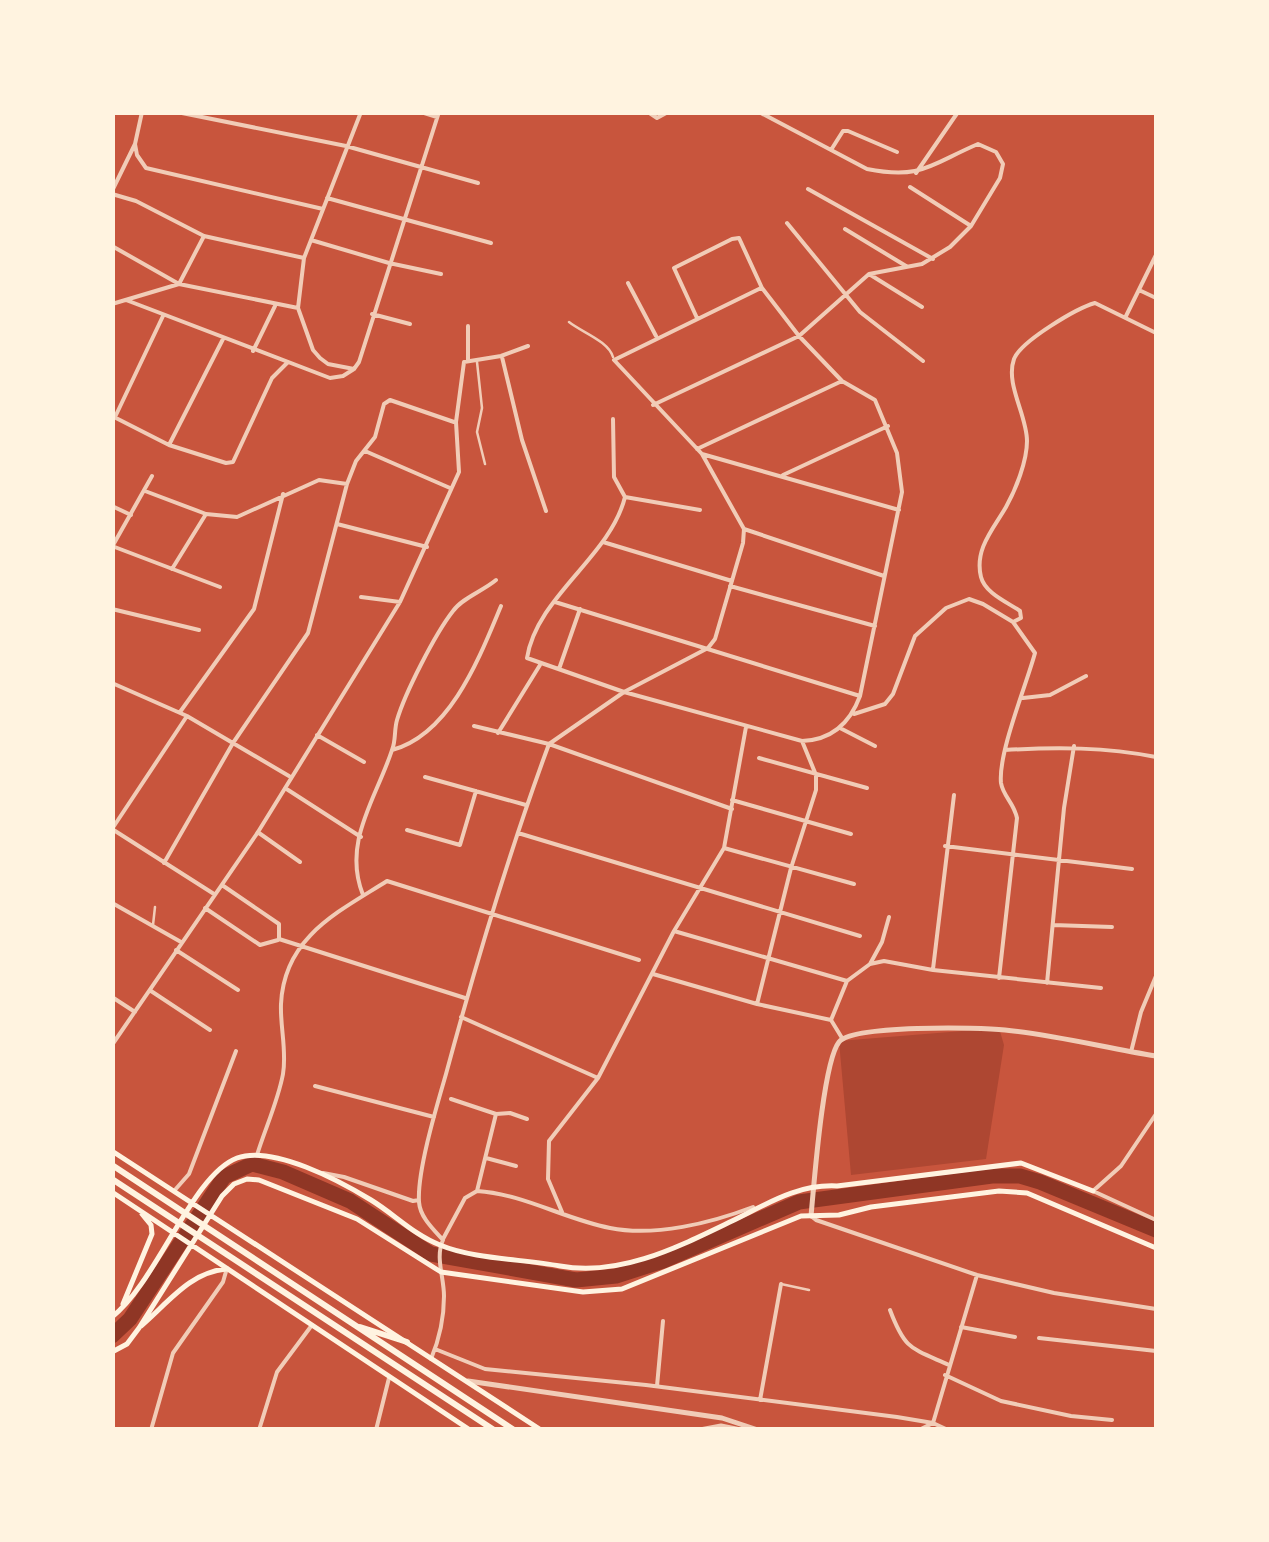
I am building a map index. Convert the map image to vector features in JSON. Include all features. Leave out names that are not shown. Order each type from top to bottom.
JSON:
[{"type":"highway","points":[[112,1165],[514,1430]]},
{"type":"highway","points":[[112,1179],[494,1430]]},
{"type":"highway","points":[[353,1325],[407,1342]]},
{"type":"main road","points":[[112,1151],[541,1430]]},
{"type":"main road","points":[[112,1317],[166,1249],[213,1174],[240,1157],[269,1154],[356,1191],[441,1244],[570,1268],[608,1268],[657,1254],[770,1202],[814,1187],[1021,1164],[1093,1191]]},
{"type":"main road","points":[[112,1352],[127,1344],[139,1328],[222,1196],[246,1179],[275,1184],[357,1218],[441,1270],[602,1292],[652,1278],[789,1219],[812,1213],[839,1215],[871,1207],[999,1191],[1027,1193],[1156,1248]]},
{"type":"main road","points":[[112,1192],[470,1430]]},
{"type":"main road","points":[[122,1308],[152,1234],[145,1217],[124,1200]]},
{"type":"main road","points":[[139,1328],[191,1282],[227,1268]]},
{"type":"street","points":[[142,112],[135,144],[112,193],[204,236],[304,258]]},
{"type":"street","points":[[177,112],[346,146],[478,183]]},
{"type":"street","points":[[354,369],[328,364],[320,358],[313,350],[298,308],[304,258],[361,112]]},
{"type":"street","points":[[354,369],[438,115],[422,112]]},
{"type":"street","points":[[648,112],[665,115]]},
{"type":"street","points":[[653,405],[800,336],[869,274],[933,260],[970,226],[1000,178],[1002,164],[996,152],[978,144],[916,173],[867,169],[758,112]]},
{"type":"street","points":[[916,173],[944,138],[958,112]]},
{"type":"street","points":[[830,151],[848,131],[897,152]]},
{"type":"street","points":[[135,144],[140,164],[146,168],[323,209]]},
{"type":"street","points":[[910,186],[970,226]]},
{"type":"street","points":[[808,189],[933,260]]},
{"type":"street","points":[[327,198],[492,243]]},
{"type":"street","points":[[787,223],[844,295],[880,330],[924,361]]},
{"type":"street","points":[[846,229],[906,266]]},
{"type":"street","points":[[112,304],[179,284],[204,236]]},
{"type":"street","points":[[613,419],[614,477],[625,497],[621,515],[555,602],[527,658],[624,692],[802,741],[816,741],[840,728],[854,714],[860,696],[902,492],[897,453],[888,426],[874,400],[842,381],[800,336],[762,288],[739,238],[674,268],[697,318]]},
{"type":"street","points":[[311,240],[441,274]]},
{"type":"street","points":[[112,246],[179,284],[298,308]]},
{"type":"street","points":[[1126,316],[1156,256]]},
{"type":"street","points":[[869,274],[922,307]]},
{"type":"street","points":[[628,283],[656,338]]},
{"type":"street","points":[[614,360],[762,288]]},
{"type":"street","points":[[1139,290],[1156,298]]},
{"type":"street","points":[[126,300],[330,378],[354,369]]},
{"type":"street","points":[[253,351],[276,304]]},
{"type":"street","points":[[1013,622],[1021,618],[1020,612],[988,589],[980,572],[986,539],[1015,486],[1027,442],[1012,363],[1024,345],[1088,305],[1100,304],[1156,334]]},
{"type":"street","points":[[164,314],[114,416],[169,445],[232,462],[272,378],[287,363]]},
{"type":"street","points":[[372,314],[410,324]]},
{"type":"street","points":[[441,1244],[424,1218],[419,1200],[434,1118],[466,998],[549,744],[624,692],[708,648],[715,639],[744,530],[702,454],[653,405],[614,360],[611,350],[569,322]]},
{"type":"street","points":[[112,1045],[258,832],[400,602],[428,547],[460,467],[456,422],[468,326]]},
{"type":"street","points":[[169,445],[223,339]]},
{"type":"street","points":[[466,361],[501,356],[528,346]]},
{"type":"street","points":[[501,356],[522,440],[546,511]]},
{"type":"street","points":[[476,360],[482,408],[477,432],[485,464]]},
{"type":"street","points":[[697,449],[842,381]]},
{"type":"street","points":[[164,863],[233,743],[308,633],[347,484],[356,460],[375,437],[387,401],[456,422]]},
{"type":"street","points":[[780,476],[888,426]]},
{"type":"street","points":[[364,451],[450,488]]},
{"type":"street","points":[[702,454],[899,510]]},
{"type":"street","points":[[152,476],[113,546],[220,587]]},
{"type":"street","points":[[145,491],[206,514],[243,516],[319,480],[347,484]]},
{"type":"street","points":[[180,712],[254,609],[283,494]]},
{"type":"street","points":[[625,497],[700,510]]},
{"type":"street","points":[[112,506],[132,516]]},
{"type":"street","points":[[172,569],[206,514]]},
{"type":"street","points":[[337,524],[428,547]]},
{"type":"street","points":[[744,530],[884,576]]},
{"type":"street","points":[[603,542],[876,626]]},
{"type":"street","points":[[363,896],[355,861],[369,799],[392,750],[396,723],[405,701],[454,609],[496,580]]},
{"type":"street","points":[[361,597],[400,602]]},
{"type":"street","points":[[854,714],[885,704],[893,694],[915,636],[946,608],[969,600],[982,604],[1013,622],[1034,648],[1023,698],[1005,750],[1001,784],[1014,805],[1016,818],[999,978]]},
{"type":"street","points":[[555,602],[860,696]]},
{"type":"street","points":[[392,750],[403,748],[425,731],[468,682],[502,606]]},
{"type":"street","points":[[112,609],[199,630]]},
{"type":"street","points":[[559,669],[580,610]]},
{"type":"street","points":[[498,733],[541,663]]},
{"type":"street","points":[[1023,698],[1050,695],[1086,676]]},
{"type":"street","points":[[112,684],[180,712],[290,776]]},
{"type":"street","points":[[187,716],[112,829],[215,895]]},
{"type":"street","points":[[474,726],[549,744],[732,809]]},
{"type":"street","points":[[562,1212],[548,1179],[549,1141],[598,1078],[674,931],[724,848],[746,726]]},
{"type":"street","points":[[840,728],[875,746]]},
{"type":"street","points":[[317,735],[364,762]]},
{"type":"street","points":[[757,1004],[791,868],[816,790],[816,774],[802,741]]},
{"type":"street","points":[[1005,750],[1074,746],[1112,748],[1156,757]]},
{"type":"street","points":[[1047,983],[1074,746]]},
{"type":"street","points":[[759,758],[867,788]]},
{"type":"street","points":[[426,777],[526,805]]},
{"type":"street","points":[[284,787],[361,836]]},
{"type":"street","points":[[407,830],[460,845],[476,791]]},
{"type":"street","points":[[933,970],[954,795]]},
{"type":"street","points":[[732,800],[851,834]]},
{"type":"street","points":[[258,832],[300,862]]},
{"type":"street","points":[[518,834],[860,936]]},
{"type":"street","points":[[945,846],[1132,869]]},
{"type":"street","points":[[724,848],[854,884]]},
{"type":"street","points":[[257,1155],[283,1072],[284,985],[302,948],[324,919],[391,880],[639,960]]},
{"type":"street","points":[[222,885],[278,924],[280,939]]},
{"type":"street","points":[[114,904],[181,942]]},
{"type":"street","points":[[153,926],[156,907]]},
{"type":"street","points":[[205,908],[260,945],[280,939],[466,998]]},
{"type":"street","points":[[870,964],[889,917]]},
{"type":"street","points":[[1053,924],[1112,928]]},
{"type":"street","points":[[674,931],[847,981]]},
{"type":"street","points":[[176,950],[238,990]]},
{"type":"street","points":[[831,1020],[847,981],[870,964],[884,961],[1102,988]]},
{"type":"street","points":[[652,974],[831,1020],[842,1038]]},
{"type":"street","points":[[1132,1052],[1141,1012],[1156,976]]},
{"type":"street","points":[[149,990],[210,1030]]},
{"type":"street","points":[[112,996],[135,1012]]},
{"type":"street","points":[[462,1016],[598,1078]]},
{"type":"street","points":[[1156,1056],[1004,1030],[902,1029],[855,1033],[842,1038],[836,1047],[823,1106],[812,1213],[816,1220],[977,1274],[1054,1293],[1156,1309]]},
{"type":"street","points":[[177,1193],[189,1174],[236,1051]]},
{"type":"street","points":[[315,1086],[434,1118]]},
{"type":"street","points":[[451,1098],[496,1114],[510,1113],[528,1119]]},
{"type":"street","points":[[477,1191],[496,1114]]},
{"type":"street","points":[[1156,1114],[1122,1166],[1093,1191],[1156,1220]]},
{"type":"street","points":[[485,1158],[516,1166]]},
{"type":"street","points":[[307,1170],[344,1176],[394,1196],[419,1200]]},
{"type":"street","points":[[431,1360],[444,1297],[441,1244],[466,1198],[477,1191],[534,1201],[608,1228],[634,1231],[697,1222],[770,1202]]},
{"type":"street","points":[[151,1430],[173,1354],[188,1327],[223,1282],[227,1268]]},
{"type":"street","points":[[921,1429],[933,1422],[977,1274]]},
{"type":"street","points":[[760,1400],[781,1284],[809,1290]]},
{"type":"street","points":[[890,1310],[901,1339],[949,1364]]},
{"type":"street","points":[[656,1386],[663,1321]]},
{"type":"street","points":[[259,1430],[277,1372],[312,1326]]},
{"type":"street","points":[[961,1327],[1015,1337]]},
{"type":"street","points":[[1039,1338],[1156,1351]]},
{"type":"street","points":[[436,1349],[485,1370],[656,1386],[933,1422],[948,1430]]},
{"type":"street","points":[[945,1376],[1000,1401],[1112,1420]]},
{"type":"street","points":[[376,1430],[390,1378]]},
{"type":"street","points":[[468,1381],[722,1418],[758,1430]]},
{"type":"street","points":[[700,1430],[721,1426],[741,1430]]},
{"type":"shaded area","points":[[999,1028],[1004,1045],[986,1159],[851,1175],[839,1041]]},
{"type":"waterway","points":[[112,1336],[130,1319],[224,1177],[252,1164],[283,1172],[350,1201],[431,1254],[576,1280],[616,1276],[663,1261],[799,1202],[992,1176],[1020,1176],[1040,1182],[1156,1230]]}]
